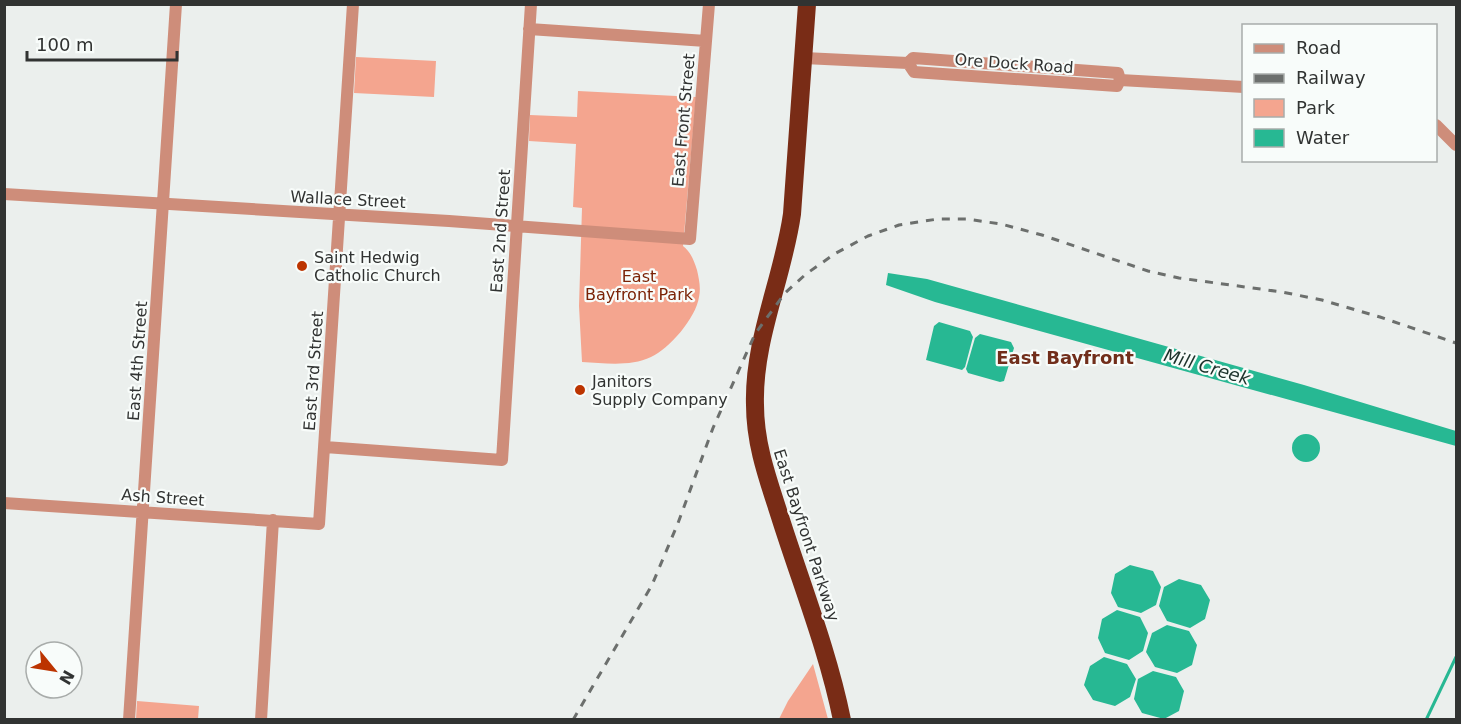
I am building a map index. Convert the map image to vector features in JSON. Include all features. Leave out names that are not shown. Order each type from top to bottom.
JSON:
[{"type":"highway","name":"East Bayfront Parkway","points":[[807,4],[792,214],[788,241],[760,352],[756,379],[755,424],[764,467],[830,670],[842,720]]},
{"type":"street","name":"East 4th Street","points":[[129,720],[176,4]]},
{"type":"street","name":"East 3rd Street","points":[[319,524],[353,4]]},
{"type":"street","name":"East 2nd Street","points":[[325,447],[502,460],[531,4]]},
{"type":"street","name":"East Front Street","points":[[690,239],[709,4]]},
{"type":"street","points":[[529,29],[706,41]]},
{"type":"street","name":"Ore Dock Road","points":[[804,58],[908,63],[912,58],[978,62],[1118,73],[1120,80],[1242,87]]},
{"type":"street","points":[[1437,126],[1456,145]]},
{"type":"street","name":"Wallace Street","points":[[4,194],[690,239]]},
{"type":"street","name":"Ash Street","points":[[4,503],[319,524]]},
{"type":"street","points":[[261,720],[273,520]]},
{"type":"green space","points":[[356,57],[436,61],[434,97],[354,93]]},
{"type":"green space","name":"East Bayfront Park","points":[[578,91],[696,97],[683,246],[690,254],[697,270],[699,297],[693,314],[681,332],[658,353],[643,360],[617,364],[582,362],[579,306],[582,208],[573,207],[576,144],[529,141],[530,115],[577,117]]},
{"type":"green space","points":[[813,664],[828,719],[779,719],[788,701]]},
{"type":"green space","points":[[137,701],[199,706],[198,719],[136,719]]},
{"type":"water","name":"Mill Creek","points":[[888,273],[927,279],[1304,385],[1456,431],[1456,446],[935,302],[886,285]]},
{"type":"water","points":[[939,322],[970,331],[973,337],[965,367],[962,370],[926,360],[934,326]]},
{"type":"water","points":[[980,334],[1011,342],[1014,348],[1004,381],[1000,382],[968,373],[966,369],[975,338]]},
{"type":"water","points":[[1306,434],[1316,438],[1320,448],[1316,458],[1306,462],[1296,458],[1292,448],[1296,438]]},
{"type":"water","points":[[1130,565],[1153,571],[1161,587],[1156,605],[1141,613],[1118,607],[1111,593],[1115,574]]},
{"type":"water","points":[[1179,579],[1201,585],[1210,600],[1205,619],[1190,628],[1167,621],[1159,606],[1164,587]]},
{"type":"water","points":[[1117,610],[1140,617],[1148,633],[1143,651],[1129,660],[1105,653],[1098,638],[1102,619]]},
{"type":"water","points":[[1167,625],[1189,631],[1197,645],[1192,665],[1177,673],[1155,667],[1146,652],[1152,633]]},
{"type":"water","points":[[1104,657],[1127,664],[1136,679],[1130,697],[1115,706],[1093,700],[1084,685],[1090,666]]},
{"type":"water","points":[[1153,671],[1176,677],[1184,691],[1179,711],[1164,719],[1142,713],[1134,699],[1138,679]]},
{"type":"waterway","points":[[1426,720],[1456,657]]},
{"type":"railway","points":[[573,720],[652,585],[713,428],[755,334],[785,293],[806,274],[836,253],[868,236],[899,225],[938,219],[966,219],[1001,224],[1042,235],[1148,271],[1179,278],[1282,292],[1322,300],[1456,343]]},
{"type":"place","name":"Saint Hedwig Catholic Church","points":[[302,266]]},
{"type":"place","name":"Janitors Supply Company","points":[[580,390]]},
{"type":"district","name":"East Bayfront","points":[[1065,358]]}]
